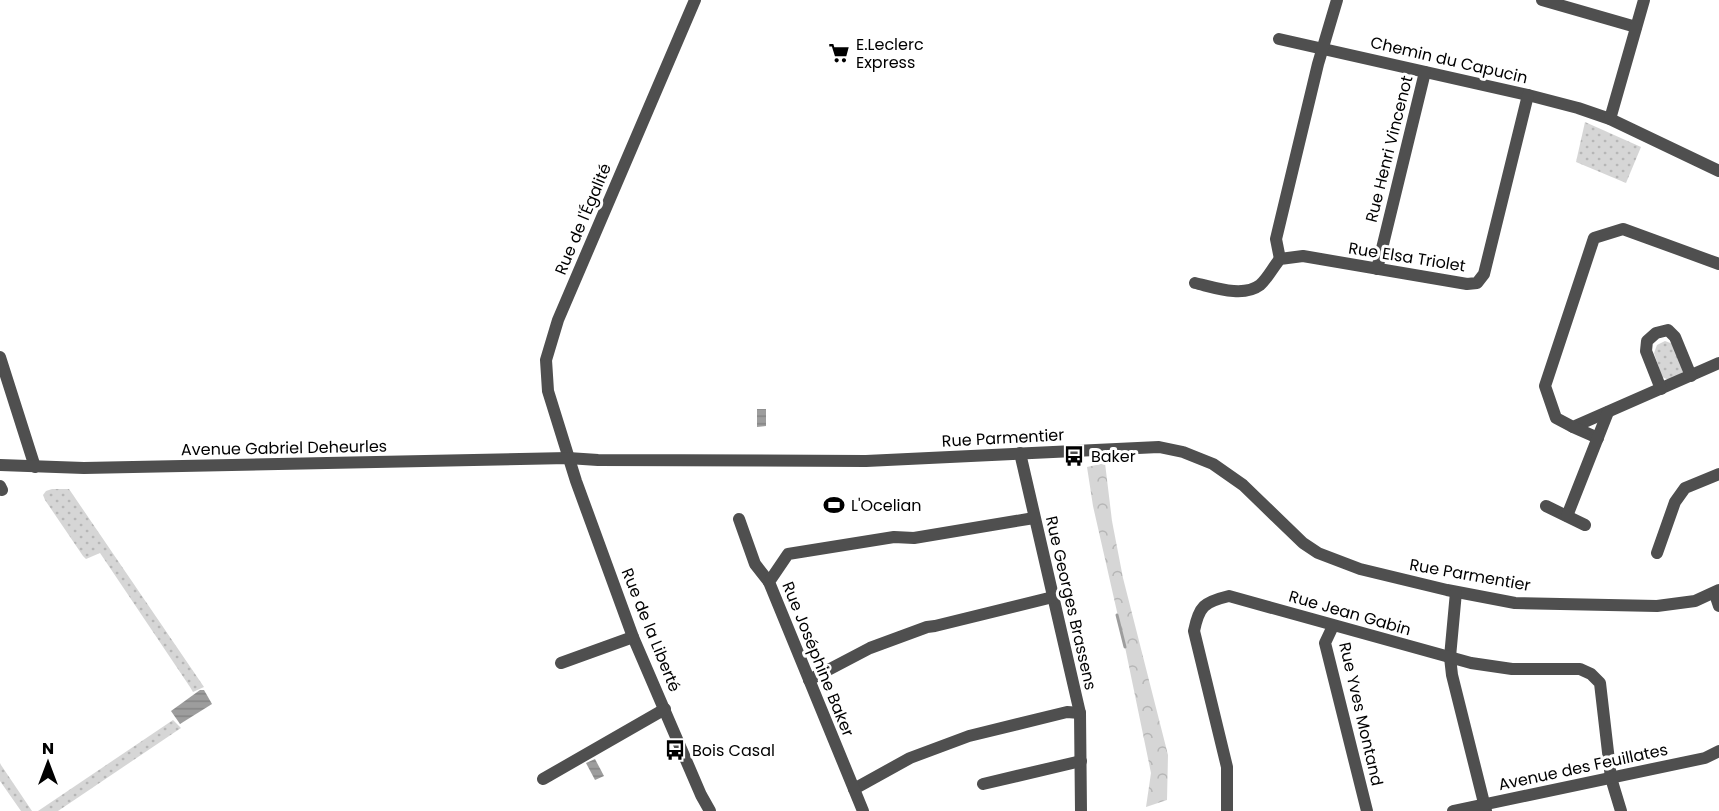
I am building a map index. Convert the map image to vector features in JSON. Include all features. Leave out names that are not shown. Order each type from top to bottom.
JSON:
[{"type":"street","name":"Rue de l'Égalité","points":[[568,458],[548,392],[546,360],[551,339],[695,0]]},
{"type":"street","points":[[1195,283],[1236,290],[1251,289],[1259,286],[1280,259],[1275,243],[1337,0]]},
{"type":"street","points":[[1542,0],[1636,27]]},
{"type":"street","points":[[1610,119],[1644,0]]},
{"type":"street","name":"Chemin du Capucin","points":[[1279,39],[1528,95],[1610,119],[1719,171]]},
{"type":"street","name":"Rue Henri Vincenot","points":[[1377,269],[1425,72]]},
{"type":"street","name":"Rue Elsa Triolet","points":[[1280,259],[1303,256],[1480,286],[1528,95]]},
{"type":"street","points":[[1598,438],[1556,418],[1545,386],[1594,238],[1623,229],[1719,264]]},
{"type":"street","points":[[1660,389],[1646,351],[1647,340],[1656,333],[1668,330],[1676,337],[1691,376]]},
{"type":"street","points":[[0,357],[35,467]]},
{"type":"street","points":[[1574,427],[1719,363]]},
{"type":"street","points":[[1567,516],[1608,412]]},
{"type":"street","name":"Rue Parmentier","points":[[568,458],[866,461],[1159,447],[1183,452],[1213,464],[1244,485],[1303,543],[1318,553],[1360,569],[1456,592],[1515,603],[1657,606],[1718,596]]},
{"type":"street","name":"Rue Georges Brassens","points":[[1020,453],[1080,713],[1081,811]]},
{"type":"street","name":"Avenue Gabriel Deheurles","points":[[0,465],[118,468],[568,458]]},
{"type":"street","name":"Rue de la Liberté","points":[[568,458],[633,637],[710,811]]},
{"type":"street","points":[[1657,553],[1675,502],[1685,488],[1719,474]]},
{"type":"street","points":[[1546,506],[1584,525]]},
{"type":"street","name":"Rue Joséphine Baker","points":[[863,811],[769,582],[788,554],[894,537],[914,538],[1034,518]]},
{"type":"street","points":[[739,519],[755,564],[769,582]]},
{"type":"street","points":[[1456,592],[1450,657],[1452,675],[1485,808]]},
{"type":"street","name":"Rue Jean Gabin","points":[[1227,811],[1227,767],[1194,631],[1198,612],[1213,600],[1229,596],[1471,663],[1502,667],[1580,669],[1590,674],[1600,683],[1611,778],[1622,811]]},
{"type":"street","points":[[809,680],[870,648],[927,627],[1053,597]]},
{"type":"street","name":"Rue Yves Montand","points":[[1333,626],[1325,643],[1367,811]]},
{"type":"street","points":[[561,663],[633,637]]},
{"type":"street","points":[[543,779],[665,709]]},
{"type":"street","points":[[854,789],[910,758],[969,736],[1067,712],[1080,713]]},
{"type":"street","name":"Avenue des Feuillates","points":[[1453,811],[1485,808],[1705,758],[1719,751]]},
{"type":"street","points":[[983,784],[1081,761]]},
{"type":"green space","points":[[1585,122],[1641,147],[1626,183],[1576,162]]},
{"type":"green space","points":[[1665,341],[1673,344],[1683,372],[1669,380],[1662,377],[1654,353],[1657,345]]},
{"type":"green space","points":[[1105,463],[1112,521],[1123,578],[1168,755],[1167,800],[1146,807],[1151,773],[1093,506],[1087,467]]},
{"type":"green space","points":[[52,489],[69,489],[204,687],[193,692],[100,553],[86,559],[83,556],[45,500],[43,495]]},
{"type":"green space","points":[[173,720],[181,728],[58,811],[38,811]]},
{"type":"green space","points":[[0,763],[32,811],[21,811],[0,781]]},
{"type":"shaded area","points":[[757,409],[766,409],[766,426],[757,427]]},
{"type":"shaded area","points":[[200,690],[204,690],[212,704],[180,724],[171,711]]},
{"type":"shaded area","points":[[595,759],[604,776],[595,780],[586,763]]},
{"type":"waterway","points":[[1117,615],[1125,647]]},
{"type":"place","name":"E.Leclerc Express","points":[[839,53]]},
{"type":"place","name":"Baker","points":[[1074,456]]},
{"type":"place","name":"L'Ocelian","points":[[834,505]]},
{"type":"place","name":"Bois Casal","points":[[675,750]]}]
